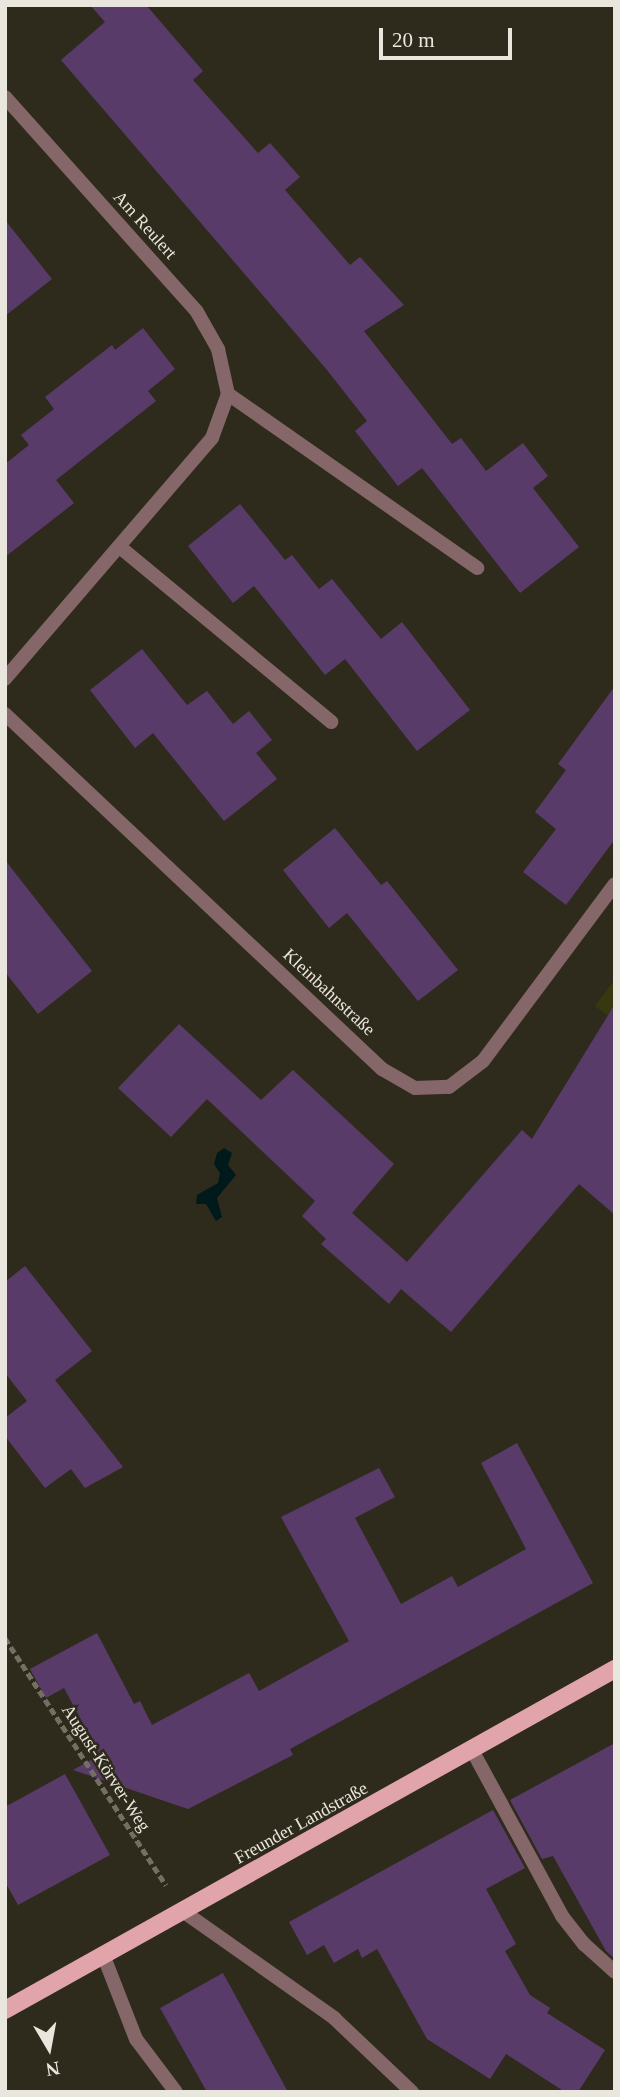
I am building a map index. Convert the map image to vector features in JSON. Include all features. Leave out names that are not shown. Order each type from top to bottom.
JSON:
[{"type":"main road","name":"Freunder Landstraße","points":[[5,2010],[615,1669]]},
{"type":"street","name":"Am Reulert","points":[[5,97],[197,312],[218,349],[228,394]]},
{"type":"street","points":[[5,679],[121,548],[212,438],[228,394],[477,568]]},
{"type":"street","points":[[121,548],[331,722]]},
{"type":"street","name":"Kleinbahnstraße","points":[[5,714],[382,1069],[415,1088],[449,1087],[483,1060],[615,884]]},
{"type":"street","points":[[472,1750],[562,1916],[584,1944],[615,1972]]},
{"type":"street","points":[[184,1912],[334,2018],[412,2092]]},
{"type":"street","points":[[104,1957],[136,2039],[176,2092]]},
{"type":"path","name":"August-Körver-Weg","points":[[5,1638],[184,1912]]},
{"type":"shaded area","points":[[615,979],[615,1021],[595,1006]]},
{"type":"water","points":[[224,1148],[232,1153],[228,1165],[236,1175],[217,1198],[222,1217],[216,1221],[206,1204],[196,1204],[197,1195],[218,1183],[220,1173],[214,1164],[217,1153]]},
{"type":"building","points":[[90,5],[146,5],[203,71],[193,80],[258,153],[270,143],[300,177],[285,190],[350,265],[360,257],[404,305],[364,331],[452,444],[461,438],[486,471],[523,443],[548,476],[533,488],[579,547],[520,593],[422,468],[398,486],[355,431],[367,421],[327,370],[61,60],[105,22]]},
{"type":"building","points":[[5,220],[52,279],[5,316]]},
{"type":"building","points":[[143,328],[175,369],[148,391],[156,401],[56,480],[74,503],[5,557],[5,464],[29,445],[21,435],[54,409],[45,397],[112,345],[115,350]]},
{"type":"building","points":[[240,504],[285,560],[292,555],[319,589],[332,579],[381,639],[402,622],[470,710],[417,751],[345,659],[325,675],[254,586],[233,603],[188,546]]},
{"type":"building","points":[[142,649],[187,705],[207,691],[233,724],[249,711],[272,740],[256,753],[277,779],[224,821],[153,733],[135,748],[90,690]]},
{"type":"building","points":[[615,686],[615,839],[566,905],[523,872],[556,829],[535,812],[566,770],[558,764]]},
{"type":"building","points":[[335,828],[381,885],[387,881],[458,970],[418,1001],[347,913],[329,928],[283,870]]},
{"type":"building","points":[[5,860],[92,971],[38,1014],[5,972]]},
{"type":"building","points":[[615,1004],[615,1215],[579,1184],[451,1332],[401,1289],[389,1304],[321,1244],[326,1239],[302,1216],[315,1201],[207,1099],[171,1137],[118,1088],[179,1024],[261,1100],[293,1070],[394,1164],[352,1213],[407,1262],[522,1130],[532,1139]]},
{"type":"building","points":[[25,1266],[92,1351],[55,1380],[123,1467],[85,1488],[71,1469],[45,1488],[5,1436],[5,1418],[27,1401],[5,1373],[5,1282]]},
{"type":"building","points":[[517,1443],[593,1583],[290,1749],[293,1755],[188,1809],[73,1770],[100,1755],[64,1688],[46,1698],[30,1669],[97,1633],[134,1704],[140,1701],[152,1725],[249,1673],[259,1691],[349,1641],[281,1517],[379,1468],[395,1497],[355,1518],[401,1604],[452,1576],[458,1587],[526,1549],[481,1463]]},
{"type":"building","points":[[615,1743],[615,1959],[606,1951],[553,1856],[542,1859],[510,1800]]},
{"type":"building","points":[[65,1774],[110,1855],[18,1905],[5,1882],[5,1807]]},
{"type":"building","points":[[493,1810],[525,1868],[486,1889],[516,1944],[505,1951],[530,1995],[550,2008],[547,2013],[605,2050],[578,2092],[565,2092],[506,2054],[490,2079],[427,2039],[377,1949],[362,1958],[358,1949],[334,1963],[324,1945],[307,1955],[289,1922]]},
{"type":"building","points":[[223,1973],[288,2092],[207,2092],[160,2008]]}]
